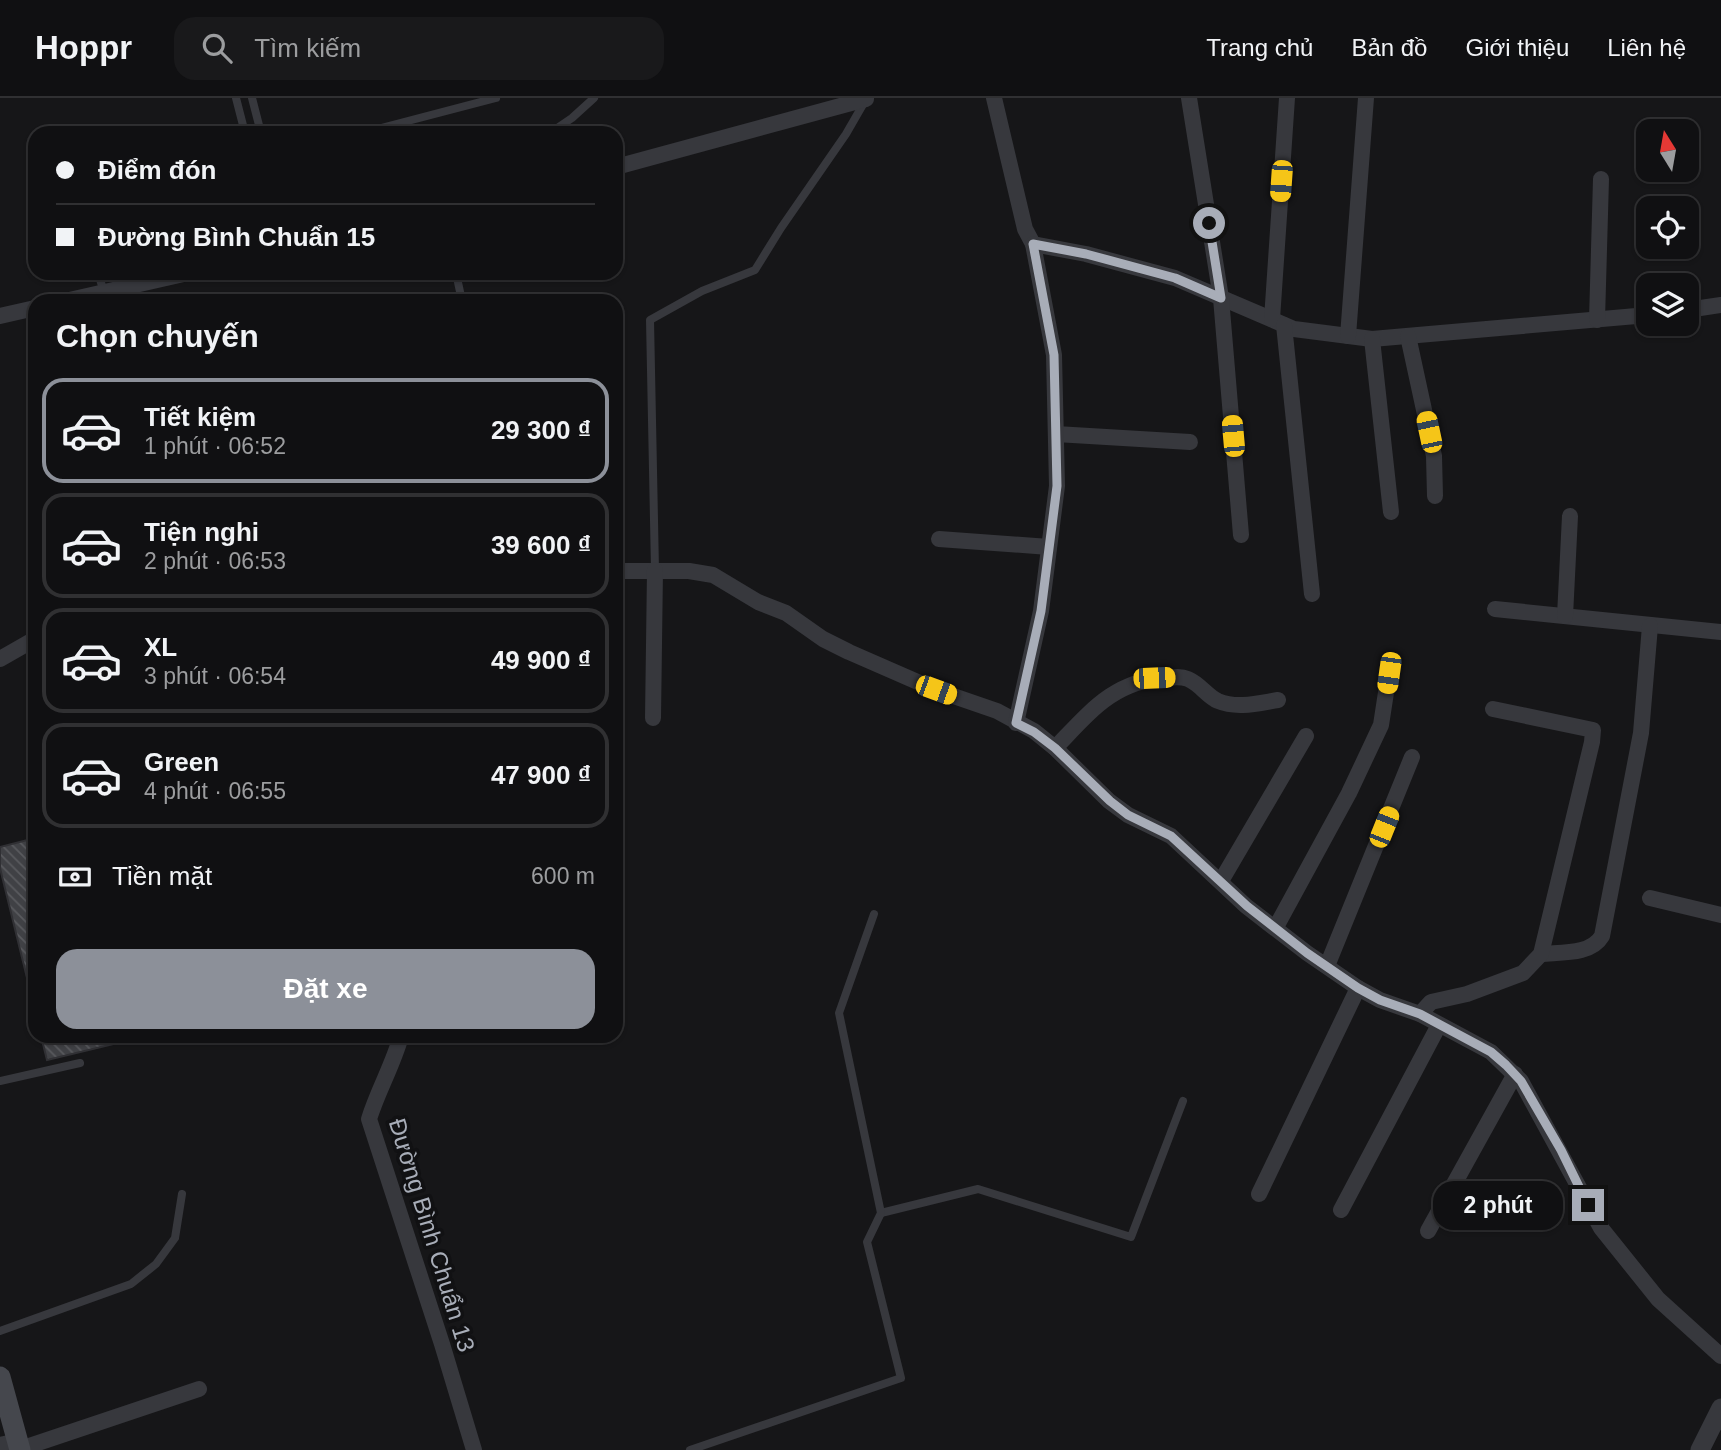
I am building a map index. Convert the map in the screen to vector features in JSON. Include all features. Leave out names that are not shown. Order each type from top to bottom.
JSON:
[{"type":"main road","points":[[0,1377],[14,1446]]},
{"type":"street","points":[[994,98],[1025,229],[1033,244],[1054,355],[1057,486],[1041,611],[1016,723]]},
{"type":"street","points":[[1189,98],[1221,298],[1241,535]]},
{"type":"street","points":[[1287,98],[1278,322],[1311,594]]},
{"type":"street","points":[[1348,336],[1366,98]]},
{"type":"street","points":[[623,165],[866,99]]},
{"type":"street","points":[[1597,320],[1601,179]]},
{"type":"street","points":[[1033,244],[1086,254],[1175,278],[1294,329],[1372,339],[1636,316]]},
{"type":"street","points":[[95,294],[157,280]]},
{"type":"street","points":[[1699,308],[1721,305]]},
{"type":"street","points":[[0,316],[28,310]]},
{"type":"street","points":[[1408,336],[1434,456],[1435,496]]},
{"type":"street","points":[[1372,339],[1391,512]]},
{"type":"street","points":[[1056,434],[1190,442]]},
{"type":"street","points":[[1564,616],[1570,516]]},
{"type":"street","points":[[939,539],[1049,547]]},
{"type":"street","points":[[653,718],[656,570]]},
{"type":"street","points":[[623,571],[689,571],[713,575],[758,602],[786,613],[823,639],[849,652],[936,690],[997,711],[1034,732],[1055,748],[1128,815],[1171,836],[1247,906],[1307,953],[1380,1000],[1420,1014],[1491,1052],[1515,1074],[1561,1150],[1601,1228],[1658,1299],[1721,1356]]},
{"type":"street","points":[[1495,609],[1721,632]]},
{"type":"street","points":[[1541,954],[1584,949],[1597,945],[1602,936],[1641,733],[1650,626]]},
{"type":"street","points":[[0,659],[28,643]]},
{"type":"street","points":[[1276,927],[1349,793],[1381,726],[1389,673]]},
{"type":"street","points":[[1055,748],[1102,700],[1124,686],[1154,678],[1183,677],[1199,684],[1217,701],[1244,705],[1278,700]]},
{"type":"street","points":[[1420,1014],[1430,1002],[1467,994],[1523,973],[1541,954],[1592,742],[1593,730],[1493,709]]},
{"type":"street","points":[[1221,881],[1272,799],[1306,736]]},
{"type":"street","points":[[1327,966],[1412,757]]},
{"type":"street","points":[[1650,898],[1721,915]]},
{"type":"street","points":[[1259,1194],[1358,988]]},
{"type":"street","points":[[1341,1210],[1439,1025]]},
{"type":"street","name":"Đường Bình Chuẩn 13","points":[[399,1043],[395,1060],[369,1119],[474,1450]]},
{"type":"street","points":[[1427,1231],[1515,1074]]},
{"type":"street","points":[[14,1446],[199,1389]]},
{"type":"street","points":[[1700,1450],[1721,1408]]},
{"type":"lane","points":[[236,98],[243,126]]},
{"type":"lane","points":[[252,98],[259,126]]},
{"type":"lane","points":[[389,126],[496,98]]},
{"type":"lane","points":[[560,126],[594,98]]},
{"type":"lane","points":[[656,570],[650,320],[702,291],[755,270],[846,134],[866,99]]},
{"type":"lane","points":[[100,280],[104,292]]},
{"type":"lane","points":[[690,1450],[901,1378],[867,1242],[881,1213],[839,1013],[874,914]]},
{"type":"lane","points":[[0,1081],[80,1063]]},
{"type":"lane","points":[[881,1213],[978,1189],[1131,1237],[1184,1101]]},
{"type":"lane","points":[[0,1331],[131,1284],[156,1264],[175,1238],[182,1194]]},
{"type":"building","points":[[28,840],[28,982],[0,868],[0,847]]},
{"type":"building","points":[[43,1043],[118,1043],[47,1060]]},
{"type":"route","points":[[1209,223],[1221,298],[1175,278],[1086,254],[1033,244],[1054,355],[1057,486],[1041,611],[1016,723],[1034,732],[1055,748],[1128,815],[1171,836],[1247,906],[1307,953],[1380,1000],[1420,1014],[1491,1052],[1521,1081],[1561,1150],[1588,1205]]}]
